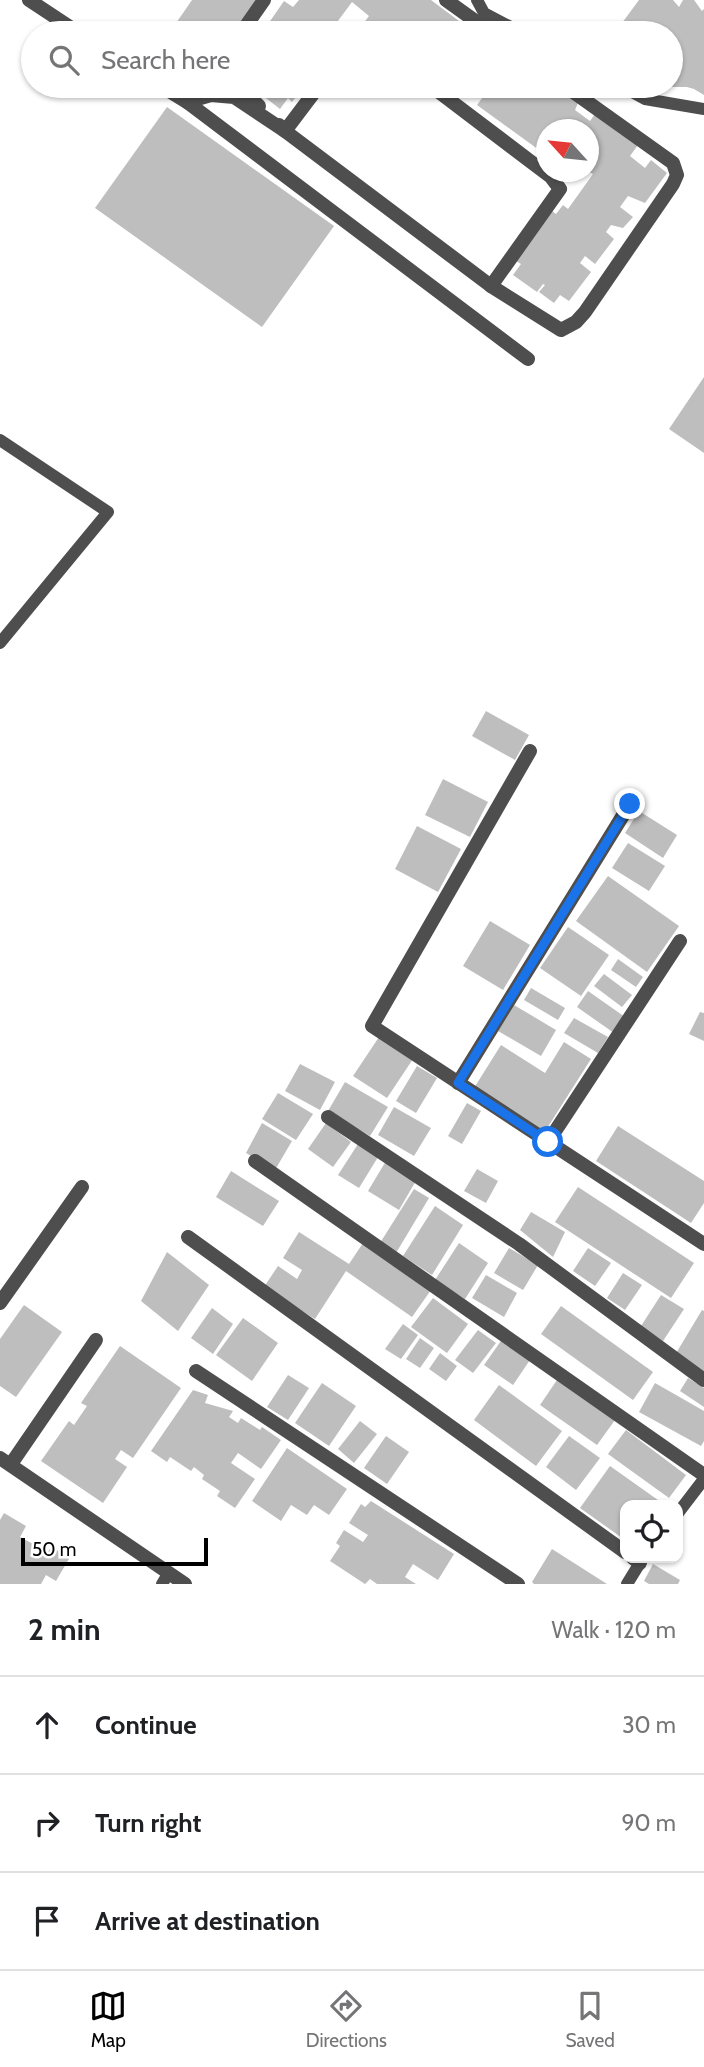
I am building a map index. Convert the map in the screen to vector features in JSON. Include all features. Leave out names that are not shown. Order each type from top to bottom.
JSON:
[{"type":"street","points":[[29,0],[61,21]]},
{"type":"street","points":[[249,21],[264,0]]},
{"type":"street","points":[[446,0],[475,21]]},
{"type":"street","points":[[180,98],[528,359]]},
{"type":"street","points":[[187,102],[201,98]]},
{"type":"street","points":[[236,98],[285,131],[491,286],[561,330],[576,322],[677,175],[673,163],[582,98]]},
{"type":"street","points":[[251,98],[285,131]]},
{"type":"street","points":[[285,131],[310,98]]},
{"type":"street","points":[[447,98],[551,177],[560,189],[491,286]]},
{"type":"street","points":[[530,751],[372,1026],[704,1244]]},
{"type":"street","points":[[458,1083],[630,804]]},
{"type":"street","points":[[548,1142],[680,941]]},
{"type":"street","points":[[328,1117],[520,1244],[704,1380]]},
{"type":"street","points":[[255,1161],[704,1477]]},
{"type":"street","points":[[0,1303],[82,1187]]},
{"type":"street","points":[[188,1237],[620,1548]]},
{"type":"street","points":[[96,1340],[5,1461],[165,1579],[185,1584]]},
{"type":"street","points":[[196,1371],[518,1584]]},
{"type":"lane","points":[[477,0],[484,13],[499,21]]},
{"type":"lane","points":[[643,98],[704,108]]},
{"type":"lane","points":[[0,440],[108,512],[0,643]]},
{"type":"lane","points":[[683,1506],[704,1477]]},
{"type":"lane","points":[[627,1584],[637,1563]]},
{"type":"building","points":[[192,0],[256,0],[241,21],[178,21]]},
{"type":"building","points":[[299,0],[431,0],[459,21],[365,21],[369,16],[352,2],[338,21],[270,21],[284,1],[293,7]]},
{"type":"building","points":[[639,0],[673,0],[679,7],[683,0],[694,0],[702,11],[704,9],[704,95],[683,87],[683,21],[623,21]]},
{"type":"building","points":[[266,98],[288,98],[280,109]]},
{"type":"building","points":[[482,98],[571,98],[578,103],[575,110],[587,119],[536,119],[536,148],[477,105]]},
{"type":"building","points":[[167,107],[334,226],[262,327],[95,208]]},
{"type":"building","points":[[595,114],[638,145],[630,156],[645,168],[651,160],[667,173],[645,203],[628,196],[620,207],[633,217],[623,228],[611,225],[606,232],[614,239],[595,264],[585,256],[580,263],[591,272],[569,301],[560,295],[554,303],[539,292],[545,285],[537,292],[513,275],[521,264],[516,261],[552,211],[556,214],[563,205],[568,209],[587,182],[599,182],[599,119],[591,119]]},
{"type":"building","points":[[704,377],[704,453],[669,429]]},
{"type":"building","points":[[486,711],[529,735],[515,760],[472,736]]},
{"type":"building","points":[[443,779],[488,802],[470,837],[425,815]]},
{"type":"building","points":[[639,811],[677,835],[663,858],[625,833]]},
{"type":"building","points":[[417,826],[461,849],[438,892],[395,869]]},
{"type":"building","points":[[628,843],[665,866],[649,891],[612,868]]},
{"type":"building","points":[[608,876],[679,926],[647,972],[576,921]]},
{"type":"building","points":[[490,921],[530,945],[503,990],[463,966]]},
{"type":"building","points":[[568,927],[609,955],[581,996],[540,968]]},
{"type":"building","points":[[618,959],[643,977],[636,987],[611,970]]},
{"type":"building","points":[[604,974],[632,995],[622,1007],[594,986]]},
{"type":"building","points":[[531,988],[565,1008],[558,1020],[524,1000]]},
{"type":"building","points":[[588,991],[625,1017],[614,1033],[577,1007]]},
{"type":"building","points":[[514,1005],[556,1030],[541,1056],[498,1031]]},
{"type":"building","points":[[700,1012],[704,1013],[704,1041],[689,1034]]},
{"type":"building","points":[[574,1018],[608,1037],[598,1053],[564,1033]]},
{"type":"building","points":[[379,1037],[413,1059],[387,1098],[353,1076]]},
{"type":"building","points":[[564,1042],[591,1059],[544,1133],[474,1088],[501,1045],[545,1073]]},
{"type":"building","points":[[300,1064],[335,1082],[320,1110],[285,1091]]},
{"type":"building","points":[[417,1066],[437,1078],[416,1113],[396,1101]]},
{"type":"building","points":[[345,1082],[388,1107],[370,1136],[328,1111]]},
{"type":"building","points":[[278,1093],[313,1114],[296,1140],[262,1119]]},
{"type":"building","points":[[467,1103],[481,1111],[462,1144],[448,1136]]},
{"type":"building","points":[[394,1107],[431,1128],[414,1156],[378,1135]]},
{"type":"building","points":[[262,1123],[292,1141],[275,1170],[246,1153]]},
{"type":"building","points":[[326,1123],[351,1142],[333,1167],[308,1149]]},
{"type":"building","points":[[618,1126],[704,1181],[704,1203],[691,1223],[596,1161]]},
{"type":"building","points":[[358,1144],[378,1157],[359,1188],[338,1175]]},
{"type":"building","points":[[386,1161],[417,1179],[399,1210],[368,1191]]},
{"type":"building","points":[[477,1169],[498,1181],[486,1203],[464,1191]]},
{"type":"building","points":[[231,1171],[279,1201],[263,1226],[216,1197]]},
{"type":"building","points":[[578,1187],[694,1263],[671,1298],[555,1222]]},
{"type":"building","points":[[414,1189],[429,1198],[396,1253],[380,1243]]},
{"type":"building","points":[[435,1206],[463,1225],[432,1275],[403,1256]]},
{"type":"building","points":[[531,1212],[565,1232],[553,1257],[520,1230]]},
{"type":"building","points":[[299,1232],[349,1264],[363,1243],[431,1290],[412,1317],[346,1271],[315,1319],[264,1287],[278,1266],[297,1279],[302,1270],[283,1258]]},
{"type":"building","points":[[459,1243],[488,1263],[465,1299],[435,1280]]},
{"type":"building","points":[[509,1248],[538,1265],[523,1290],[494,1273]]},
{"type":"building","points":[[588,1248],[611,1263],[595,1286],[573,1271]]},
{"type":"building","points":[[167,1252],[209,1285],[178,1331],[141,1301]]},
{"type":"building","points":[[623,1273],[642,1285],[625,1310],[607,1298]]},
{"type":"building","points":[[486,1275],[517,1293],[504,1317],[472,1298]]},
{"type":"building","points":[[661,1295],[684,1309],[663,1341],[641,1326]]},
{"type":"building","points":[[433,1298],[468,1324],[447,1353],[411,1327]]},
{"type":"building","points":[[24,1305],[62,1332],[16,1397],[0,1386],[0,1339]]},
{"type":"building","points":[[561,1306],[653,1372],[633,1400],[541,1334]]},
{"type":"building","points":[[212,1308],[233,1324],[213,1354],[191,1338]]},
{"type":"building","points":[[702,1310],[704,1311],[704,1373],[675,1355]]},
{"type":"building","points":[[243,1318],[278,1343],[252,1381],[216,1355]]},
{"type":"building","points":[[403,1324],[418,1335],[401,1359],[385,1349]]},
{"type":"building","points":[[478,1330],[496,1343],[473,1373],[455,1360]]},
{"type":"building","points":[[420,1338],[434,1348],[420,1368],[406,1359]]},
{"type":"building","points":[[503,1338],[532,1357],[513,1385],[484,1365]]},
{"type":"building","points":[[120,1346],[181,1388],[133,1458],[121,1450],[115,1459],[127,1467],[103,1503],[41,1461],[69,1421],[74,1425],[87,1406],[81,1403]]},
{"type":"building","points":[[440,1353],[457,1366],[446,1381],[429,1369]]},
{"type":"building","points":[[288,1375],[309,1388],[288,1420],[267,1407]]},
{"type":"building","points":[[688,1378],[704,1388],[704,1407],[680,1391]]},
{"type":"building","points":[[557,1380],[615,1420],[597,1445],[540,1405]]},
{"type":"building","points":[[322,1383],[356,1406],[329,1446],[295,1423]]},
{"type":"building","points":[[655,1383],[704,1411],[704,1441],[701,1446],[639,1412]]},
{"type":"building","points":[[499,1385],[562,1431],[536,1466],[474,1420]]},
{"type":"building","points":[[193,1390],[208,1395],[205,1403],[233,1411],[229,1417],[238,1423],[241,1418],[260,1430],[262,1427],[281,1440],[261,1469],[238,1453],[231,1463],[255,1479],[235,1508],[217,1496],[220,1491],[202,1479],[204,1475],[194,1467],[191,1471],[170,1457],[167,1462],[151,1451]]},
{"type":"building","points":[[360,1421],[377,1434],[354,1463],[338,1449]]},
{"type":"building","points":[[626,1430],[686,1475],[669,1498],[608,1454]]},
{"type":"building","points":[[386,1436],[409,1452],[387,1484],[364,1468]]},
{"type":"building","points":[[569,1436],[600,1458],[576,1490],[546,1467]]},
{"type":"building","points":[[287,1448],[347,1489],[329,1515],[314,1505],[307,1515],[291,1505],[281,1521],[252,1501]]},
{"type":"building","points":[[610,1466],[658,1500],[620,1500],[620,1536],[580,1508]]},
{"type":"building","points":[[371,1501],[454,1554],[438,1580],[413,1564],[405,1577],[416,1584],[377,1584],[370,1579],[365,1584],[330,1561],[340,1546],[336,1543],[344,1530],[363,1542],[368,1535],[349,1523],[361,1504],[365,1507]]},
{"type":"building","points":[[4,1513],[26,1526],[20,1537],[48,1552],[51,1547],[70,1557],[56,1581],[46,1575],[41,1584],[0,1584],[0,1520]]},
{"type":"building","points":[[552,1549],[607,1584],[534,1584],[532,1582]]},
{"type":"building","points":[[653,1564],[680,1580],[678,1584],[649,1584],[644,1581]]},
{"type":"route","points":[[548,1142],[458,1083],[630,804]]}]
